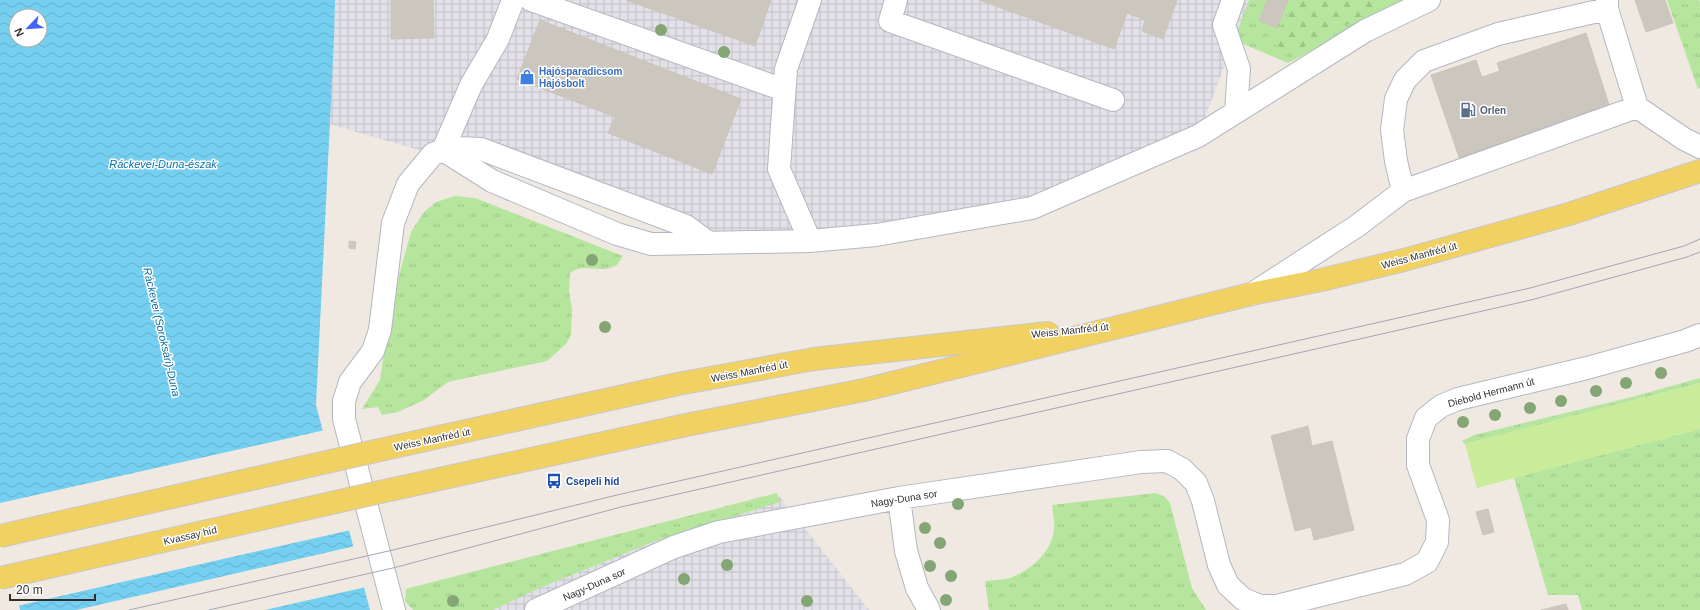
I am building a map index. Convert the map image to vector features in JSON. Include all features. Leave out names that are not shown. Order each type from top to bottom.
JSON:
[{"type":"main road","name":"Weiss Manfréd út","points":[[380,492],[678,427],[864,390],[1251,294],[1404,260],[1570,214],[1700,171]]},
{"type":"main road","name":"Weiss Manfréd út","points":[[0,536],[678,384],[814,359],[1133,323]]},
{"type":"main road","name":"Kvassay híd","points":[[0,578],[380,492]]},
{"type":"lane","points":[[443,150],[471,85],[498,39],[513,0]]},
{"type":"lane","points":[[531,0],[784,90]]},
{"type":"lane","points":[[810,0],[786,69],[779,169],[810,241]]},
{"type":"lane","points":[[896,0],[890,21],[1113,100]]},
{"type":"lane","points":[[1233,0],[1224,25],[1239,70],[1236,112]]},
{"type":"lane","points":[[443,150],[492,181],[617,234],[651,244],[810,241],[876,235],[1032,208],[1198,136],[1365,31],[1429,0]]},
{"type":"lane","points":[[1403,191],[1396,161],[1392,130],[1396,99],[1405,80],[1424,61],[1498,34],[1607,4],[1637,107],[1684,139],[1700,147]]},
{"type":"lane","points":[[1251,294],[1357,226],[1403,191],[1637,107]]},
{"type":"lane","points":[[394,610],[344,419],[344,401],[350,382],[373,350],[380,330],[392,223],[408,184],[433,154],[443,150],[457,148],[481,149],[686,226],[709,243]]},
{"type":"lane","name":"Diebold Hermann út","points":[[1219,565],[1228,585],[1244,599],[1260,606],[1277,606],[1405,574],[1427,562],[1437,542],[1438,520],[1418,465],[1418,439],[1426,418],[1441,406],[1458,399],[1602,364],[1684,341],[1700,335]]},
{"type":"lane","name":"Nagy-Duna sor","points":[[536,610],[674,547],[719,532],[899,498],[1141,462],[1167,461],[1182,469],[1196,483],[1203,501],[1219,565]]},
{"type":"lane","points":[[899,498],[906,551],[917,588],[929,610]]},
{"type":"shaded area","points":[[335,0],[1249,0],[1198,136],[1032,208],[709,243],[481,149],[433,154],[329,124]]},
{"type":"shaded area","points":[[777,493],[869,610],[493,610],[542,587],[658,540],[779,502]]},
{"type":"green space","points":[[1249,0],[1410,0],[1288,63],[1234,40]]},
{"type":"green space","points":[[1296,0],[1394,0],[1294,52],[1270,43],[1294,7]]},
{"type":"green space","points":[[1667,0],[1699,0],[1700,2],[1700,88],[1698,89]]},
{"type":"green space","points":[[455,196],[475,198],[623,256],[617,265],[609,268],[581,268],[570,273],[569,291],[572,309],[571,335],[566,344],[547,361],[448,382],[424,400],[398,412],[382,415],[378,407],[362,409],[380,380],[391,304],[411,232],[424,212],[436,202]]},
{"type":"green space","points":[[1700,378],[1700,383],[1465,444],[1462,441],[1474,435],[1632,397]]},
{"type":"green space","points":[[1700,383],[1700,429],[1477,488],[1465,444]]},
{"type":"green space","points":[[1700,429],[1700,610],[1582,610],[1578,595],[1548,595],[1514,478]]},
{"type":"green space","points":[[777,493],[780,502],[658,540],[542,587],[493,610],[413,610],[405,601],[406,589]]},
{"type":"green space","points":[[1155,493],[1164,496],[1170,503],[1192,588],[1206,610],[989,610],[985,581],[1007,579],[1018,575],[1039,560],[1049,546],[1054,530],[1052,505]]},
{"type":"water","name":"Ráckevei-Duna-észak","points":[[0,0],[335,0],[316,405],[370,610],[20,610],[0,509]]},
{"type":"pier","points":[[325,430],[351,530],[17,606],[0,520],[0,503]]},
{"type":"pier","points":[[355,546],[366,587],[265,610],[76,610]]},
{"type":"building","points":[[391,0],[433,0],[434,38],[391,39]]},
{"type":"building","points":[[626,0],[771,0],[755,46]]},
{"type":"building","points":[[979,0],[1177,0],[1163,39],[1142,31],[1145,20],[1127,13],[1114,49]]},
{"type":"building","points":[[1267,0],[1288,0],[1277,28],[1259,21]]},
{"type":"building","points":[[1635,0],[1665,0],[1673,23],[1646,32]]},
{"type":"building","points":[[540,20],[741,99],[712,174],[608,133],[615,117],[517,79]]},
{"type":"building","points":[[1586,33],[1612,114],[1524,143],[1497,63]]},
{"type":"building","name":"Orlen","points":[[1476,60],[1505,146],[1460,160],[1431,75]]},
{"type":"building","points":[[1500,71],[1521,136],[1504,142],[1482,77]]},
{"type":"building","points":[[349,241],[356,242],[355,249],[349,248]]},
{"type":"building","points":[[1308,426],[1312,446],[1332,441],[1354,530],[1314,540],[1311,527],[1295,531],[1271,436]]},
{"type":"building","points":[[1488,509],[1494,532],[1483,535],[1476,512]]},
{"type":"building","points":[[1566,604],[1568,610],[1541,610]]},
{"type":"tram line","points":[[129,610],[393,550],[617,495],[1530,288],[1684,246],[1700,239]]},
{"type":"tram line","points":[[209,610],[397,567],[621,507],[1531,300],[1687,257],[1700,252]]},
{"type":"place","name":"Hajósparadicsom Hajósbolt","points":[[527,77]]},
{"type":"place","name":"Orlen","points":[[1468,110]]},
{"type":"place","name":"Csepeli híd","points":[[554,481]]},
{"type":"water label","name":"Ráckevei (Soroksári)-Duna","points":[[162,332]]}]
